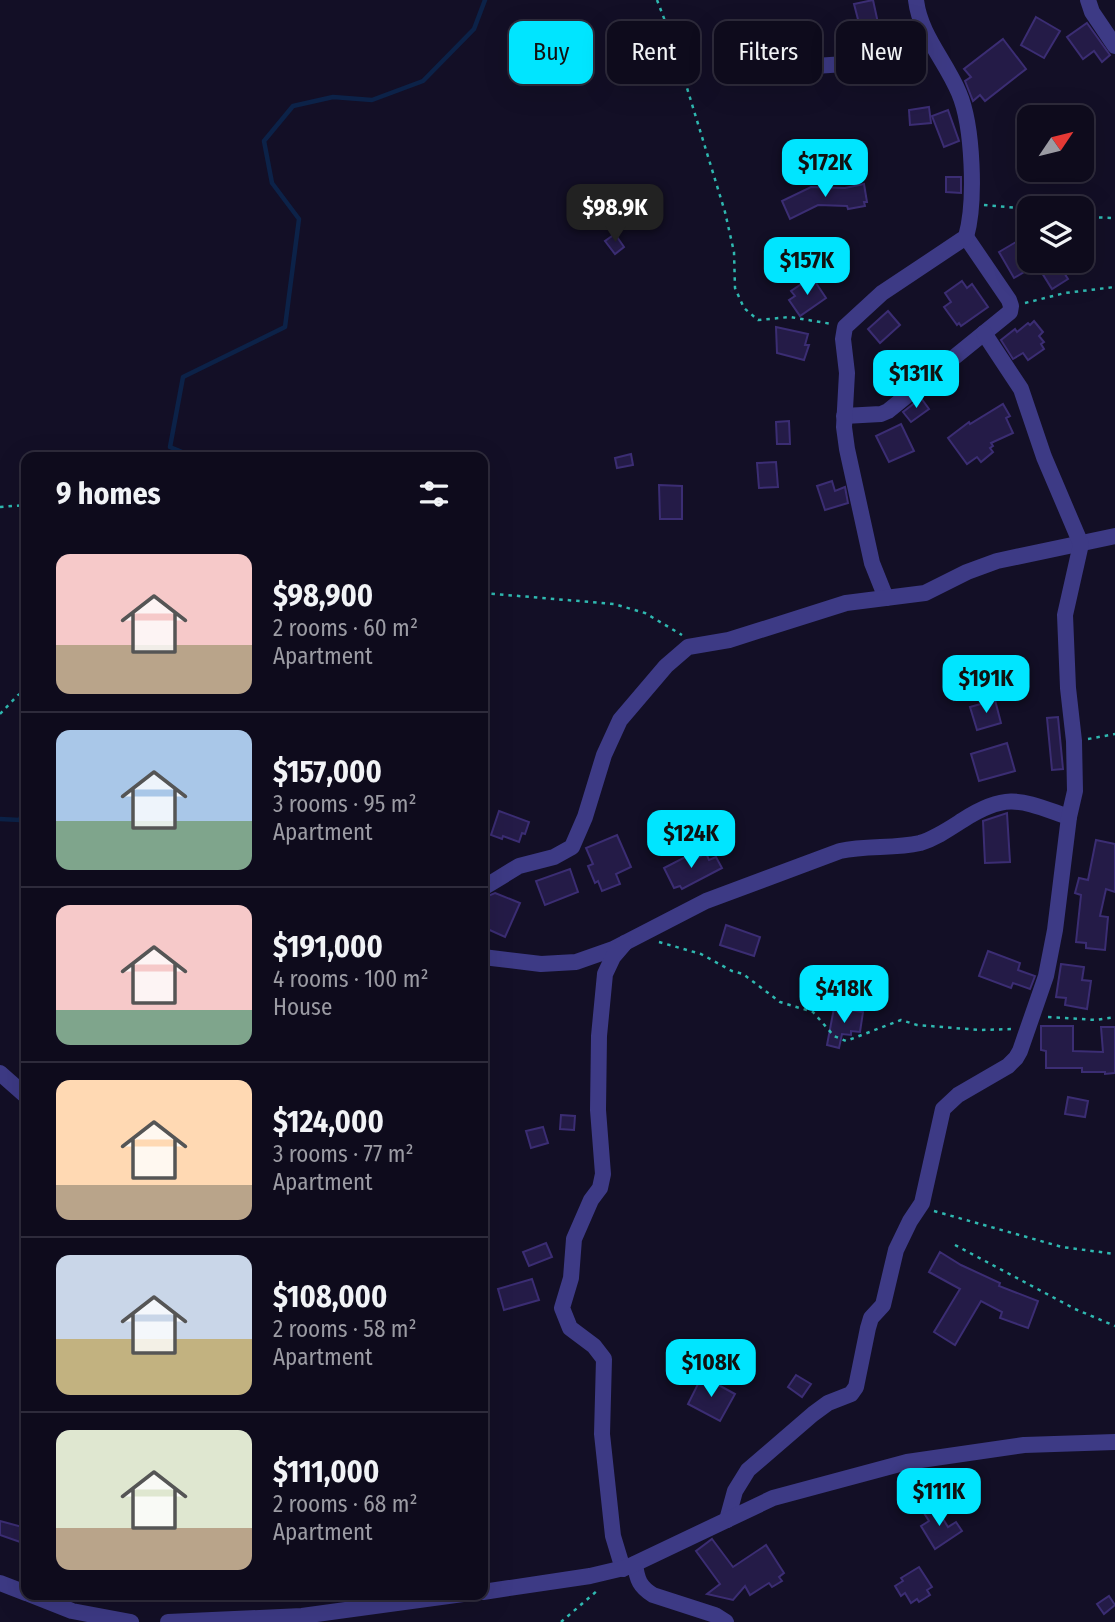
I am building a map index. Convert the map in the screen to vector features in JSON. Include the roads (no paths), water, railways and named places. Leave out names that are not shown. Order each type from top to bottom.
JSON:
[{"type":"street","points":[[845,416],[881,414],[888,411],[1010,312],[1012,306],[967,237],[971,204],[968,122],[959,93],[930,42],[917,11],[916,0]]},
{"type":"street","points":[[1088,0],[1092,12],[1115,47]]},
{"type":"street","points":[[822,66],[861,63],[893,56],[930,42]]},
{"type":"street","points":[[886,598],[872,563],[847,449],[847,384],[843,338],[845,327],[882,293],[967,237]]},
{"type":"street","points":[[727,1520],[735,1491],[748,1469],[813,1414],[828,1403],[851,1394],[856,1387],[871,1318],[883,1305],[896,1250],[910,1220],[920,1208],[943,1109],[958,1095],[1016,1058],[1046,976],[1075,791],[1065,615],[1081,544],[1044,457],[1021,389],[985,333]]},
{"type":"street","points":[[488,885],[519,866],[554,858],[572,847],[585,817],[604,755],[620,720],[676,656],[698,644],[729,640],[846,603],[925,593],[967,572],[997,561],[1115,536]]},
{"type":"street","points":[[488,958],[541,964],[576,962],[632,940],[716,897],[840,851],[857,847],[912,844],[934,838],[983,807],[996,802],[1032,805],[1069,817]]},
{"type":"street","points":[[632,940],[613,957],[605,974],[599,1036],[598,1110],[603,1174],[600,1188],[591,1200],[574,1240],[571,1278],[562,1308],[570,1328],[594,1346],[604,1359],[602,1434],[613,1536],[644,1590],[716,1615],[726,1622]]},
{"type":"street","points":[[0,1073],[21,1092]]},
{"type":"street","points":[[488,1591],[629,1566],[774,1498],[907,1462],[1024,1444],[1115,1442]]},
{"type":"street","points":[[0,1583],[21,1591]]},
{"type":"street","points":[[44,1600],[72,1611],[131,1622]]},
{"type":"street","points":[[168,1622],[302,1616],[419,1600]]},
{"type":"waterway","points":[[182,452],[170,447],[183,377],[285,327],[299,219],[272,183],[264,141],[293,106],[333,97],[372,100],[423,81],[474,29],[485,0]]},
{"type":"waterway","points":[[0,819],[20,820],[21,817]]}]
